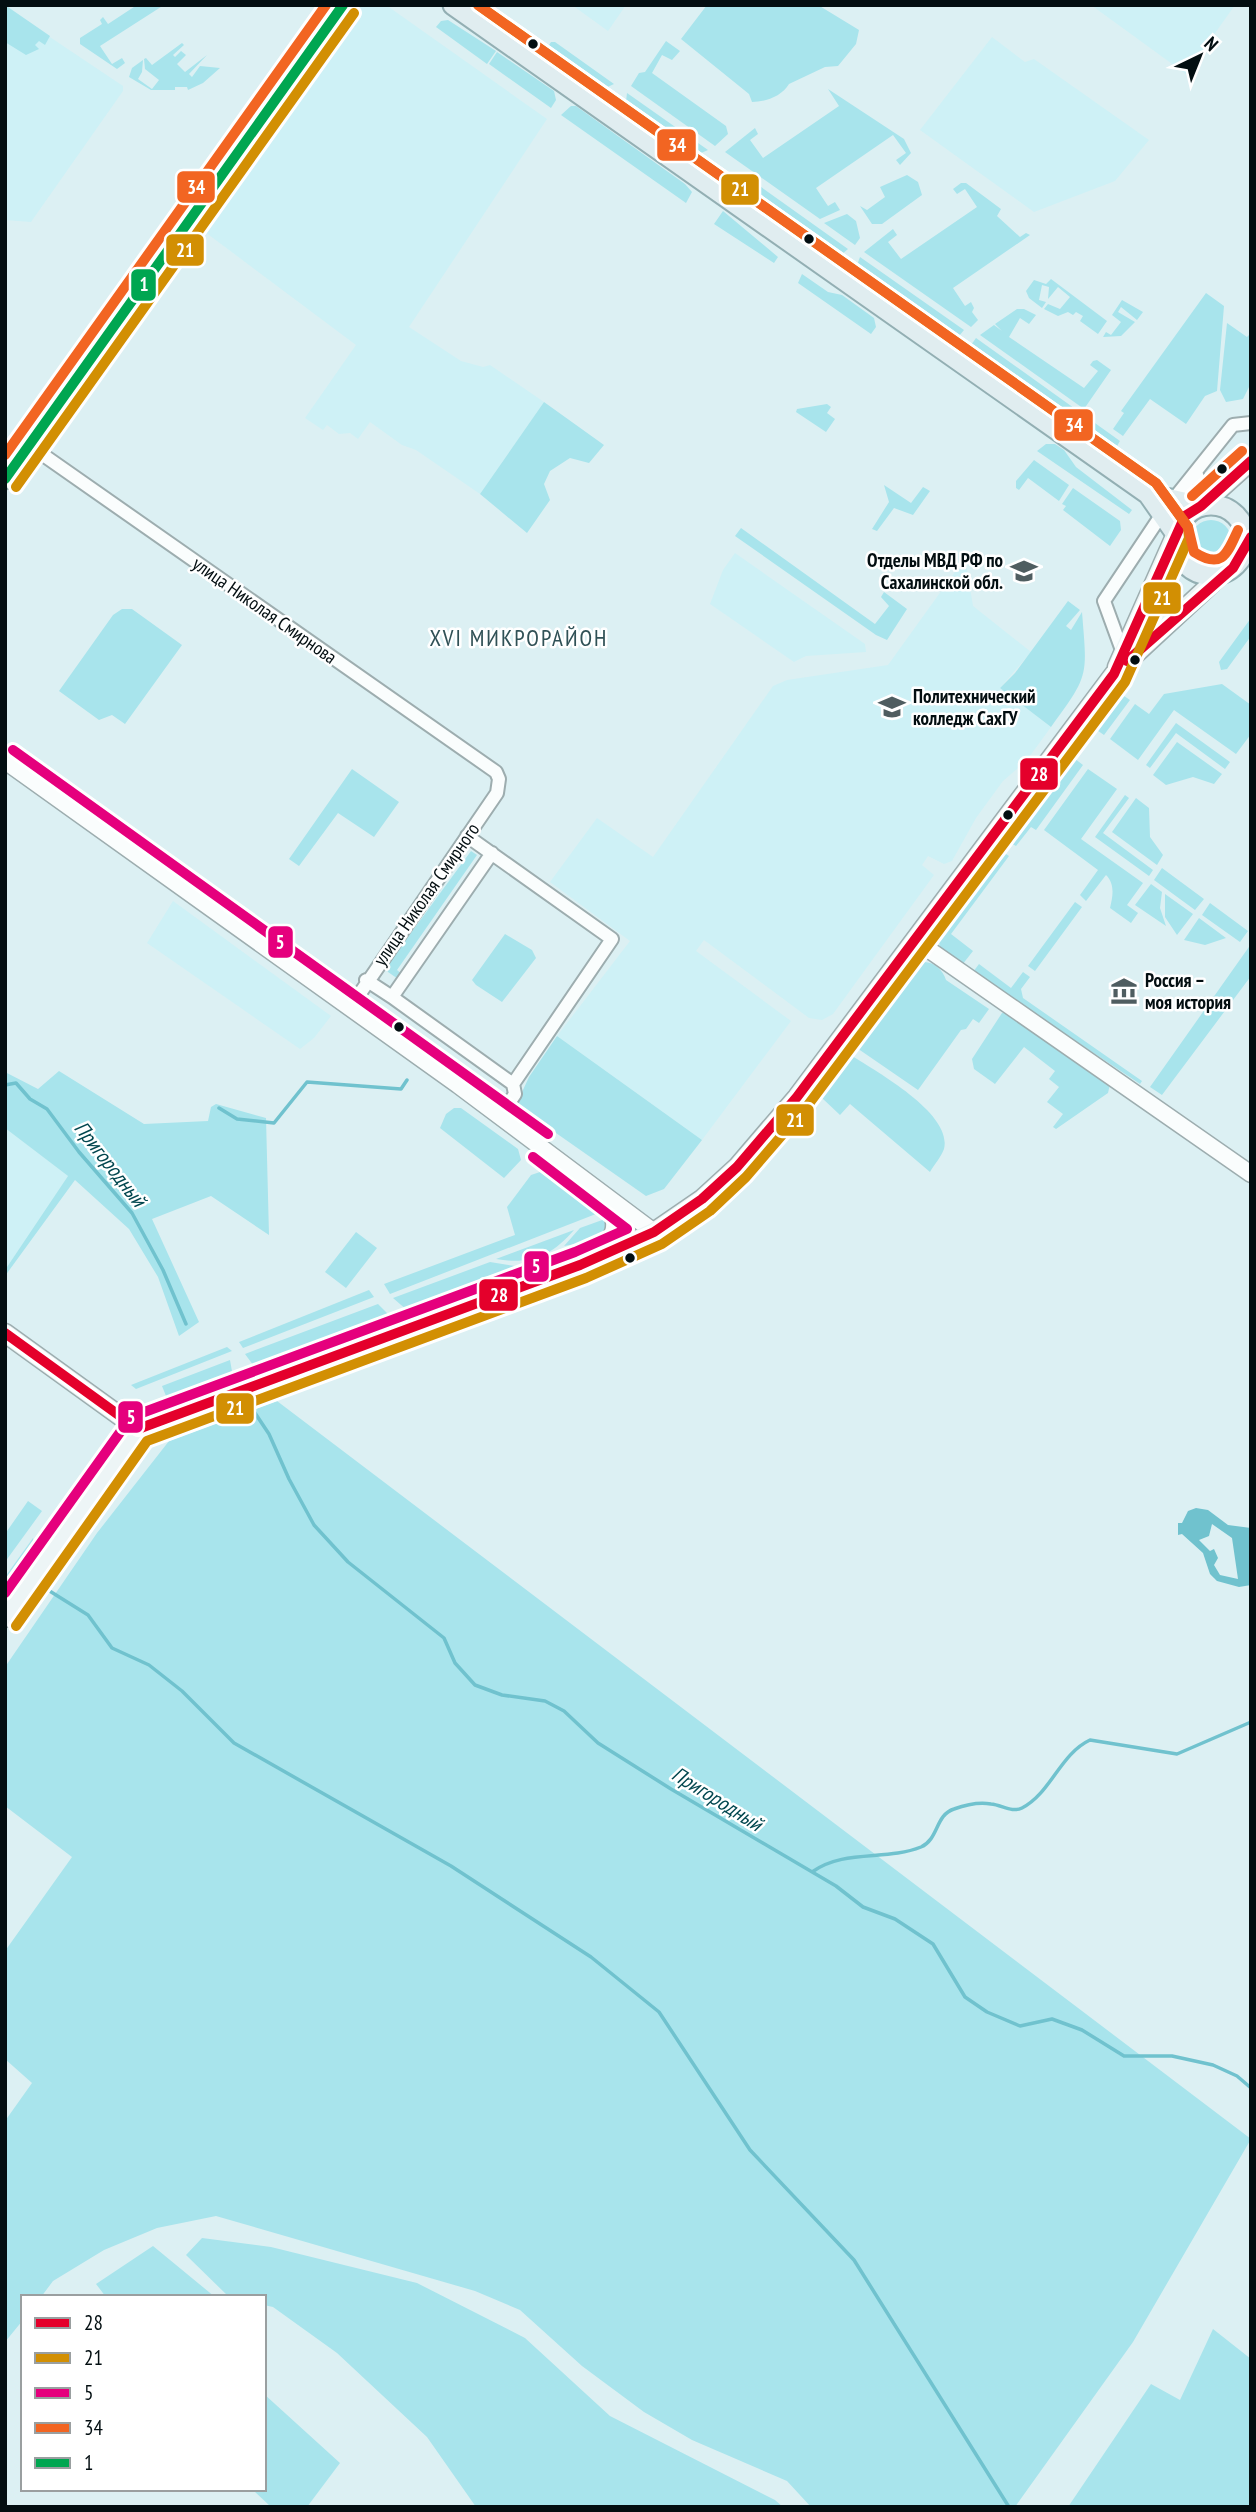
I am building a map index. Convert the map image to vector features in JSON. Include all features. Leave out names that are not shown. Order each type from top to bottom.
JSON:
[{"type":"main road","points":[[5,479],[343,5]]},
{"type":"main road","points":[[5,1619],[138,1429],[597,1258],[654,1232],[702,1199],[737,1167],[797,1097],[1114,674],[1240,560],[1248,542],[1235,516],[1214,505],[1168,507],[1148,494],[453,5]]},
{"type":"main road","points":[[1114,674],[1185,516],[1204,504],[1251,461]]},
{"type":"main road","points":[[1168,507],[1176,534],[1178,555],[1192,570],[1202,575],[1223,573]]},
{"type":"main road","points":[[5,1333],[138,1429]]},
{"type":"street","points":[[1124,653],[1104,601],[1168,507],[1233,425],[1251,423]]},
{"type":"street","name":"улица Николая Смирнова","points":[[29,444],[491,767],[499,779]]},
{"type":"street","points":[[1196,472],[1204,504]]},
{"type":"street","points":[[5,761],[500,1116],[654,1232]]},
{"type":"street","name":"улица Николая Смирного","points":[[350,1008],[366,980],[497,793],[499,779]]},
{"type":"street","points":[[467,836],[612,939],[513,1084]]},
{"type":"street","points":[[392,997],[492,853]]},
{"type":"street","points":[[915,940],[1251,1174]]},
{"type":"street","points":[[366,980],[513,1084],[515,1094],[500,1116]]},
{"type":"street","points":[[600,1189],[642,1213],[670,1219]]},
{"type":"street","points":[[597,1258],[612,1239],[616,1220],[600,1189]]},
{"type":"shaded area","points":[[5,5],[50,36],[45,45],[39,41],[35,45],[39,49],[26,55],[5,42]]},
{"type":"shaded area","points":[[137,5],[164,5],[100,46],[112,64],[122,58],[125,63],[117,69],[80,44],[80,38],[102,24],[100,20],[103,17],[108,24]]},
{"type":"shaded area","points":[[361,5],[386,5],[547,119],[409,327],[461,361],[483,367],[490,365],[544,402],[480,494],[370,422],[358,439],[350,433],[339,434],[327,425],[323,430],[305,418],[356,345],[201,229]]},
{"type":"shaded area","points":[[572,5],[626,5],[608,31]]},
{"type":"shaded area","points":[[707,5],[818,5],[859,30],[856,44],[838,66],[825,67],[789,84],[773,98],[752,102],[749,94],[681,39]]},
{"type":"shaded area","points":[[1091,5],[1235,5],[1186,74]]},
{"type":"shaded area","points":[[5,7],[123,86],[123,91],[31,222],[5,220]]},
{"type":"shaded area","points":[[448,20],[496,51],[487,64],[436,27],[441,21]]},
{"type":"shaded area","points":[[992,37],[1025,62],[1034,59],[1149,140],[1115,181],[1034,212],[920,130]]},
{"type":"shaded area","points":[[666,41],[680,51],[672,60],[662,55],[652,73],[726,126],[728,134],[715,146],[631,86],[639,73],[645,72]]},
{"type":"shaded area","points":[[551,42],[555,42],[614,84],[599,91],[547,48]]},
{"type":"shaded area","points":[[182,43],[184,45],[173,55],[175,57],[181,51],[186,55],[177,64],[185,72],[207,55],[189,74],[192,77],[200,66],[220,68],[203,83],[188,90],[187,87],[175,87],[175,90],[151,90],[129,77],[132,68],[143,60],[138,79],[152,89],[159,80],[145,69],[144,59],[152,65]]},
{"type":"shaded area","points":[[497,52],[554,91],[556,100],[551,108],[489,64]]},
{"type":"shaded area","points":[[828,89],[904,139],[911,153],[900,165],[896,160],[906,153],[893,135],[816,188],[828,206],[835,202],[840,210],[820,219],[725,152],[755,128],[758,134],[750,140],[763,158],[839,106]]},
{"type":"shaded area","points":[[627,93],[708,150],[692,157],[625,110]]},
{"type":"shaded area","points":[[571,106],[576,106],[685,184],[692,192],[686,203],[561,115]]},
{"type":"shaded area","points":[[907,175],[918,182],[922,195],[882,224],[872,224],[860,206],[867,210],[885,197],[880,187]]},
{"type":"shaded area","points":[[747,177],[848,249],[840,256],[834,256],[738,189]]},
{"type":"shaded area","points":[[966,183],[1001,209],[997,216],[1020,237],[1026,233],[1030,235],[953,288],[965,306],[971,302],[974,308],[972,312],[978,320],[971,327],[864,252],[893,229],[897,235],[888,242],[901,259],[977,207],[965,189],[957,194],[953,189]]},
{"type":"shaded area","points":[[723,211],[778,257],[774,263],[714,224]]},
{"type":"shaded area","points":[[847,214],[856,221],[860,238],[855,245],[824,223]]},
{"type":"shaded area","points":[[860,257],[964,330],[959,336],[951,338],[861,276],[857,265]]},
{"type":"shaded area","points":[[802,274],[828,292],[842,295],[874,318],[876,327],[871,334],[798,283]]},
{"type":"shaded area","points":[[1051,279],[1107,321],[1098,334],[1080,321],[1083,316],[1076,312],[1073,315],[1068,312],[1058,316],[1044,309],[1048,304],[1060,309],[1070,297],[1058,287],[1048,299],[1049,287],[1042,285],[1039,300],[1046,302],[1042,308],[1029,298],[1026,291],[1034,280],[1046,284]]},
{"type":"shaded area","points":[[1206,293],[1224,306],[1217,391],[1205,396],[1186,424],[1150,399],[1123,436],[1113,429],[1124,413],[1121,411]]},
{"type":"shaded area","points":[[1122,300],[1143,312],[1137,320],[1121,307],[1118,312],[1135,322],[1121,336],[1103,337],[1106,332],[1111,335],[1121,322],[1112,315]]},
{"type":"shaded area","points":[[1017,309],[1024,309],[1036,315],[1029,324],[1020,318],[1009,337],[1084,388],[1098,371],[1090,365],[1093,361],[1097,360],[1111,370],[1084,409],[980,335],[994,325],[1002,331],[995,324]]},
{"type":"shaded area","points":[[1227,323],[1247,337],[1251,333],[1251,383],[1243,399],[1226,402],[1220,390]]},
{"type":"shaded area","points":[[976,338],[1120,441],[1117,446],[1091,430],[1083,431],[972,353],[971,345]]},
{"type":"shaded area","points":[[544,402],[604,445],[589,463],[570,458],[550,471],[544,484],[550,500],[527,533],[480,494]]},
{"type":"shaded area","points":[[827,404],[831,407],[827,413],[835,419],[826,432],[796,412],[797,409]]},
{"type":"shaded area","points":[[1046,444],[1055,444],[1064,450],[1076,467],[1132,510],[1129,514],[1037,451]]},
{"type":"shaded area","points":[[1034,460],[1069,485],[1059,501],[1028,478],[1019,490],[1016,488],[1016,481]]},
{"type":"shaded area","points":[[884,485],[911,503],[923,487],[930,491],[913,515],[894,508],[877,531],[872,529],[889,502]]},
{"type":"shaded area","points":[[1073,488],[1120,521],[1121,530],[1110,546],[1063,510],[1066,506],[1062,504]]},
{"type":"shaded area","points":[[1211,520],[1219,521],[1225,526],[1230,532],[1230,548],[1225,554],[1219,559],[1211,560],[1203,559],[1197,554],[1192,548],[1191,540],[1192,532],[1197,526],[1203,521]]},
{"type":"shaded area","points":[[741,528],[875,624],[889,606],[881,597],[884,592],[907,609],[887,640],[876,635],[735,536]]},
{"type":"shaded area","points":[[735,553],[865,644],[866,652],[806,656],[794,662],[710,604],[723,570]]},
{"type":"shaded area","points":[[965,558],[973,606],[1031,652],[1000,688],[1051,727],[1027,760],[1003,781],[976,818],[952,861],[944,864],[928,856],[922,865],[934,875],[833,1014],[822,1020],[809,1018],[704,940],[696,951],[791,1021],[702,1140],[557,1036],[630,941],[550,882],[597,818],[653,857],[773,686],[787,680],[888,665]]},
{"type":"shaded area","points":[[1068,601],[1080,610],[1066,626],[1071,630],[1082,612],[1085,663],[1073,696],[1051,727],[1000,688],[1015,673]]},
{"type":"shaded area","points":[[122,609],[132,609],[182,645],[125,724],[112,715],[99,720],[59,691],[113,615]]},
{"type":"shaded area","points":[[1251,618],[1251,636],[1227,669],[1221,670],[1219,662]]},
{"type":"shaded area","points":[[1222,684],[1251,705],[1251,734],[1236,754],[1174,710],[1138,760],[1110,739],[1135,704],[1149,714],[1164,694]]},
{"type":"shaded area","points":[[1118,692],[1130,700],[1104,735],[1091,726]]},
{"type":"shaded area","points":[[1176,723],[1230,762],[1225,769],[1176,733],[1150,768],[1146,765]]},
{"type":"shaded area","points":[[1177,742],[1222,774],[1214,784],[1193,777],[1166,785],[1153,775]]},
{"type":"shaded area","points":[[1070,755],[1083,765],[1036,830],[1031,827],[1016,846],[1007,841]]},
{"type":"shaded area","points":[[352,769],[399,802],[374,837],[338,813],[299,866],[289,859]]},
{"type":"shaded area","points":[[1088,769],[1117,789],[1081,839],[1143,883],[1127,905],[1138,913],[1131,923],[1110,908],[1112,886],[1106,875],[1086,901],[1080,895],[1098,870],[1044,830]]},
{"type":"shaded area","points":[[1125,795],[1129,798],[1103,833],[1153,870],[1149,876],[1095,837]]},
{"type":"shaded area","points":[[1136,798],[1149,808],[1150,837],[1163,855],[1157,865],[1112,832]]},
{"type":"shaded area","points":[[1000,850],[1009,856],[951,934],[973,951],[962,965],[940,947],[937,933]]},
{"type":"shaded area","points":[[471,851],[477,855],[397,970],[404,976],[401,981],[388,972],[386,967]]},
{"type":"shaded area","points":[[1162,868],[1204,899],[1195,910],[1154,880]]},
{"type":"shaded area","points":[[1151,884],[1162,892],[1160,908],[1166,926],[1135,905]]},
{"type":"shaded area","points":[[1165,894],[1193,914],[1177,935],[1165,917]]},
{"type":"shaded area","points":[[173,901],[331,1016],[314,1038],[300,1049],[147,943]]},
{"type":"shaded area","points":[[1075,902],[1082,907],[1035,971],[1028,966]]},
{"type":"shaded area","points":[[1210,903],[1248,931],[1240,942],[1202,915]]},
{"type":"shaded area","points":[[1199,918],[1226,938],[1205,945],[1184,940]]},
{"type":"shaded area","points":[[505,934],[532,950],[536,958],[502,1002],[472,980]]},
{"type":"shaded area","points":[[1251,944],[1251,976],[1162,1095],[1150,1087]]},
{"type":"shaded area","points":[[922,962],[937,967],[946,980],[989,1009],[979,1023],[973,1019],[966,1029],[961,1030],[918,1090],[854,1046],[915,964]]},
{"type":"shaded area","points":[[979,964],[1011,988],[1023,972],[1030,977],[1021,989],[1023,998],[1142,1081],[1140,1084],[973,972]]},
{"type":"shaded area","points":[[1002,1013],[1006,1013],[1110,1084],[1108,1093],[1056,1129],[1053,1127],[1063,1114],[1047,1102],[1059,1087],[1049,1079],[1055,1071],[1024,1047],[995,1084],[974,1069],[972,1059]]},
{"type":"shaded area","points":[[557,1036],[702,1140],[664,1189],[646,1196],[516,1105],[529,1077]]},
{"type":"shaded area","points":[[849,1054],[910,1094],[937,1121],[944,1135],[944,1149],[930,1172],[850,1104],[840,1115],[822,1098],[821,1091]]},
{"type":"shaded area","points":[[59,1071],[144,1124],[208,1121],[211,1107],[216,1104],[266,1118],[269,1235],[211,1196],[152,1219],[199,1322],[179,1336],[158,1277],[129,1229],[75,1180],[5,1276],[5,1270],[68,1176],[5,1128],[5,1072],[38,1089]]},
{"type":"shaded area","points":[[454,1108],[461,1108],[518,1149],[521,1160],[504,1178],[440,1128],[446,1114]]},
{"type":"shaded area","points":[[5,1128],[68,1176],[5,1270]]},
{"type":"shaded area","points":[[546,1170],[601,1212],[390,1294],[384,1284],[515,1235],[507,1207],[531,1175]]},
{"type":"shaded area","points":[[605,1219],[605,1231],[598,1240],[564,1246],[580,1228]]},
{"type":"shaded area","points":[[574,1230],[557,1246],[539,1256],[519,1261],[496,1259]]},
{"type":"shaded area","points":[[356,1232],[377,1248],[346,1288],[325,1272]]},
{"type":"shaded area","points":[[490,1262],[515,1266],[492,1280],[408,1311],[393,1298]]},
{"type":"shaded area","points":[[369,1290],[374,1297],[243,1348],[239,1342]]},
{"type":"shaded area","points":[[378,1304],[388,1314],[387,1319],[256,1369],[245,1354]]},
{"type":"shaded area","points":[[227,1347],[232,1351],[136,1389],[131,1385]]},
{"type":"shaded area","points":[[230,1360],[233,1377],[168,1401],[162,1386]]},
{"type":"shaded area","points":[[277,1401],[1251,2139],[1133,2342],[1015,2507],[811,2507],[787,2481],[692,2440],[644,2412],[582,2366],[520,2310],[475,2291],[216,2216],[157,2228],[104,2250],[53,2281],[42,2295],[21,2295],[21,2322],[5,2342],[5,2121],[32,2083],[5,2059],[5,1951],[72,1857],[5,1806],[5,1667],[97,1533],[169,1441]]},
{"type":"shaded area","points":[[28,1501],[42,1511],[5,1562],[5,1534]]},
{"type":"shaded area","points":[[1196,1508],[1208,1510],[1228,1525],[1251,1528],[1251,1585],[1239,1587],[1217,1581],[1210,1574],[1203,1553],[1182,1534],[1178,1535],[1178,1523],[1182,1523],[1188,1511]],"holes":[[[1212,1524],[1232,1538],[1238,1579],[1220,1575],[1214,1565],[1218,1558],[1214,1549],[1210,1551],[1199,1540],[1209,1536]]]},
{"type":"shaded area","points":[[33,1538],[36,1550],[5,1594],[5,1577]]},
{"type":"shaded area","points":[[202,2238],[271,2247],[417,2283],[525,2338],[610,2416],[775,2500],[783,2507],[476,2507],[427,2437],[337,2353],[273,2307],[266,2305],[266,2295],[227,2295],[186,2255]]},
{"type":"shaded area","points":[[153,2246],[213,2295],[104,2295],[96,2284]]},
{"type":"shaded area","points":[[1213,2329],[1251,2359],[1251,2507],[1068,2507],[1151,2384],[1180,2400]]},
{"type":"shaded area","points":[[266,2396],[340,2463],[307,2507],[271,2507],[254,2491],[266,2491]]},
{"type":"waterway","points":[[219,1108],[237,1119],[274,1123],[307,1082],[401,1089],[407,1080]]},
{"type":"waterway","name":"Пригородный","points":[[5,1085],[16,1083],[30,1099],[47,1109],[79,1152],[132,1213],[163,1270],[186,1324]]},
{"type":"waterway","name":"Пригородный","points":[[251,1407],[269,1434],[314,1525],[348,1562],[444,1638],[455,1663],[475,1685],[502,1695],[545,1701],[564,1711],[598,1743],[671,1789],[836,1886],[863,1907],[895,1919],[933,1944],[965,1997],[987,2012],[1020,2026],[1052,2019],[1082,2030],[1124,2056],[1172,2056],[1213,2065],[1237,2076],[1251,2088]]},
{"type":"waterway","points":[[48,1590],[88,1615],[112,1648],[149,1665],[182,1691],[234,1743],[451,1866],[591,1957],[659,2012],[750,2150],[854,2260],[1009,2507]]},
{"type":"waterway","points":[[812,1872],[838,1860],[894,1854],[921,1847],[931,1839],[943,1816],[958,1808],[982,1803],[1011,1809],[1022,1808],[1041,1793],[1071,1754],[1090,1740],[1177,1754],[1251,1722]]},
{"type":"transit line","name":"34","points":[[5,455],[326,5]]},
{"type":"transit line","name":"1","points":[[5,479],[343,5]]},
{"type":"transit line","name":"21","points":[[16,1626],[147,1441],[586,1278],[662,1244],[710,1211],[746,1177],[808,1105],[1125,682],[1189,538],[1188,527],[1156,483],[478,5]]},
{"type":"transit line","name":"34","points":[[478,5],[1156,483],[1188,527],[1194,552],[1211,560],[1222,557],[1238,530]]},
{"type":"transit line","name":"21","points":[[16,487],[354,13]]},
{"type":"transit line","name":"34","points":[[1192,496],[1242,451]]},
{"type":"transit line","name":"28","points":[[138,1429],[580,1265],[654,1232],[702,1199],[737,1167],[797,1097],[1114,674],[1185,516],[1201,506],[1251,461]]},
{"type":"transit line","name":"28","points":[[1127,661],[1233,568],[1251,537]]},
{"type":"transit line","name":"5","points":[[13,750],[548,1134]]},
{"type":"transit line","name":"5","points":[[5,1593],[131,1417],[575,1252],[627,1229],[533,1157]]},
{"type":"transit line","name":"28","points":[[5,1333],[138,1429]]},
{"type":"place","name":"Отделы МВД РФ по Сахалинской обл.","points":[[1024,571]]},
{"type":"place","name":"Политехнический колледж СахГУ","points":[[892,707]]},
{"type":"place","name":"Россия – моя история","points":[[1124,991]]},
{"type":"district","name":"XVI МИКРОРАЙОН","points":[[519,638]]}]
